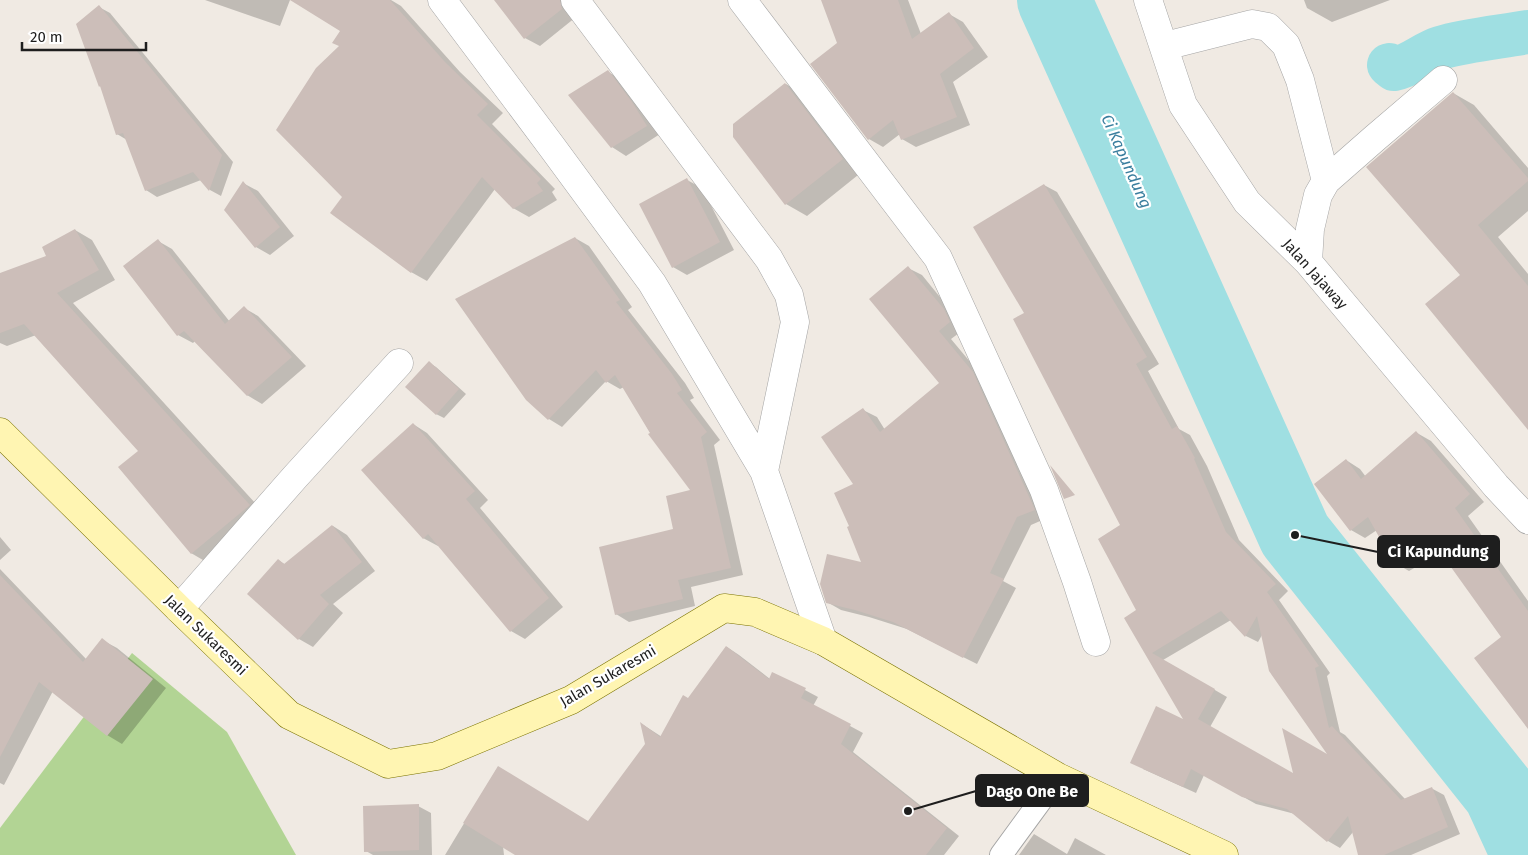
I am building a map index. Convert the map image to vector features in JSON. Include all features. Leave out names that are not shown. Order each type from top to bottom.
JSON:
[{"type":"main road","name":"Jalan Sukaresmi","points":[[0,432],[289,715],[388,764],[437,756],[571,700],[724,608],[755,612],[823,641],[1058,777],[1224,855]]},
{"type":"street","points":[[442,0],[652,283],[764,471],[823,641]]},
{"type":"street","points":[[575,0],[769,259],[789,295],[795,322],[764,471]]},
{"type":"street","points":[[742,0],[938,258],[1044,490],[1096,642]]},
{"type":"street","name":"Jalan Jajaway","points":[[1148,0],[1183,104],[1247,202],[1308,262],[1496,486],[1528,520]]},
{"type":"street","points":[[1165,46],[1252,24],[1268,27],[1286,45],[1300,80],[1326,182]]},
{"type":"street","points":[[1308,262],[1310,230],[1318,195],[1326,182],[1444,80]]},
{"type":"street","points":[[179,609],[295,477],[399,363]]},
{"type":"lane","points":[[1000,855],[1058,777]]},
{"type":"green space","points":[[132,653],[227,732],[296,855],[0,855],[0,828]]},
{"type":"building","points":[[290,0],[390,0],[445,62],[488,104],[477,115],[541,179],[537,183],[543,191],[513,209],[482,177],[411,273],[330,213],[342,197],[276,130],[316,68],[339,46],[332,43],[340,31]]},
{"type":"building","points":[[494,0],[560,0],[562,9],[524,39]]},
{"type":"building","points":[[821,0],[898,0],[912,39],[949,12],[974,48],[940,74],[957,117],[901,140],[893,120],[868,140],[810,64],[837,43]]},
{"type":"building","points":[[99,5],[222,155],[209,191],[193,172],[145,191],[123,133],[116,135],[100,86],[76,24]]},
{"type":"building","points":[[608,70],[647,126],[611,148],[568,95]]},
{"type":"building","points":[[785,83],[843,159],[785,205],[733,137],[733,124]]},
{"type":"building","points":[[1453,92],[1528,178],[1528,181],[1478,225],[1528,286],[1528,430],[1425,304],[1460,275],[1366,167]]},
{"type":"building","points":[[687,178],[720,242],[672,268],[639,204]]},
{"type":"building","points":[[243,181],[280,227],[255,248],[224,210]]},
{"type":"building","points":[[1044,184],[1147,357],[1136,364],[1172,429],[1177,426],[1195,458],[1226,532],[1276,584],[1267,592],[1319,666],[1315,668],[1329,728],[1332,726],[1401,800],[1432,787],[1448,827],[1384,855],[1358,855],[1348,816],[1327,842],[1287,809],[1242,797],[1191,769],[1183,787],[1130,763],[1156,706],[1183,719],[1124,618],[1136,610],[1098,539],[1120,525],[1013,319],[1024,313],[973,227]],"holes":[[[1221,611],[1245,637],[1257,616],[1269,671],[1327,754],[1282,728],[1293,773],[1198,719],[1215,689],[1152,653]]]},
{"type":"building","points":[[75,229],[99,270],[57,293],[250,505],[191,554],[118,467],[138,451],[24,324],[0,333],[0,273],[46,256],[42,247]]},
{"type":"building","points":[[575,237],[620,300],[616,302],[672,374],[682,390],[677,393],[707,432],[701,437],[731,568],[678,580],[683,599],[615,615],[599,547],[673,529],[666,496],[690,490],[648,434],[650,433],[615,375],[606,383],[596,370],[548,420],[526,400],[455,299]]},
{"type":"building","points":[[158,239],[225,324],[244,306],[292,357],[247,396],[184,331],[177,336],[123,266]]},
{"type":"building","points":[[908,266],[944,309],[950,322],[939,331],[973,372],[1035,510],[1017,517],[990,573],[1004,579],[963,658],[893,622],[826,603],[820,584],[827,554],[861,562],[847,527],[849,526],[834,493],[853,484],[821,437],[863,408],[880,432],[939,383],[869,299]]},
{"type":"building","points":[[429,361],[459,389],[436,415],[405,387]]},
{"type":"building","points":[[413,423],[475,491],[466,499],[549,598],[510,632],[428,534],[423,539],[361,470]]},
{"type":"building","points":[[1416,431],[1470,494],[1455,508],[1528,611],[1528,729],[1474,658],[1501,637],[1433,542],[1394,564],[1368,517],[1350,531],[1314,484],[1346,459],[1361,479]]},
{"type":"building","points":[[1050,465],[1075,495],[1064,499]]},
{"type":"building","points":[[332,525],[362,562],[320,595],[329,604],[298,640],[247,594],[278,559],[284,564]]},
{"type":"building","points":[[0,575],[83,662],[102,638],[153,679],[107,736],[39,682],[0,757]]},
{"type":"building","points":[[726,646],[769,679],[772,672],[806,688],[801,698],[851,724],[841,744],[947,828],[926,855],[515,855],[463,823],[498,766],[588,821],[645,744],[640,722],[660,737],[683,695],[688,698]]},
{"type":"building","points":[[419,804],[419,850],[364,852],[363,806]]},
{"type":"waterway","name":"Ci Kapundung","points":[[1054,0],[1295,535],[1500,793],[1528,854]]},
{"type":"waterway","points":[[1389,65],[1394,69],[1434,50],[1450,45],[1528,32]]},
{"type":"place","name":"Ci Kapundung","points":[[1295,535]]},
{"type":"place","name":"Dago One Be","points":[[908,811]]}]
